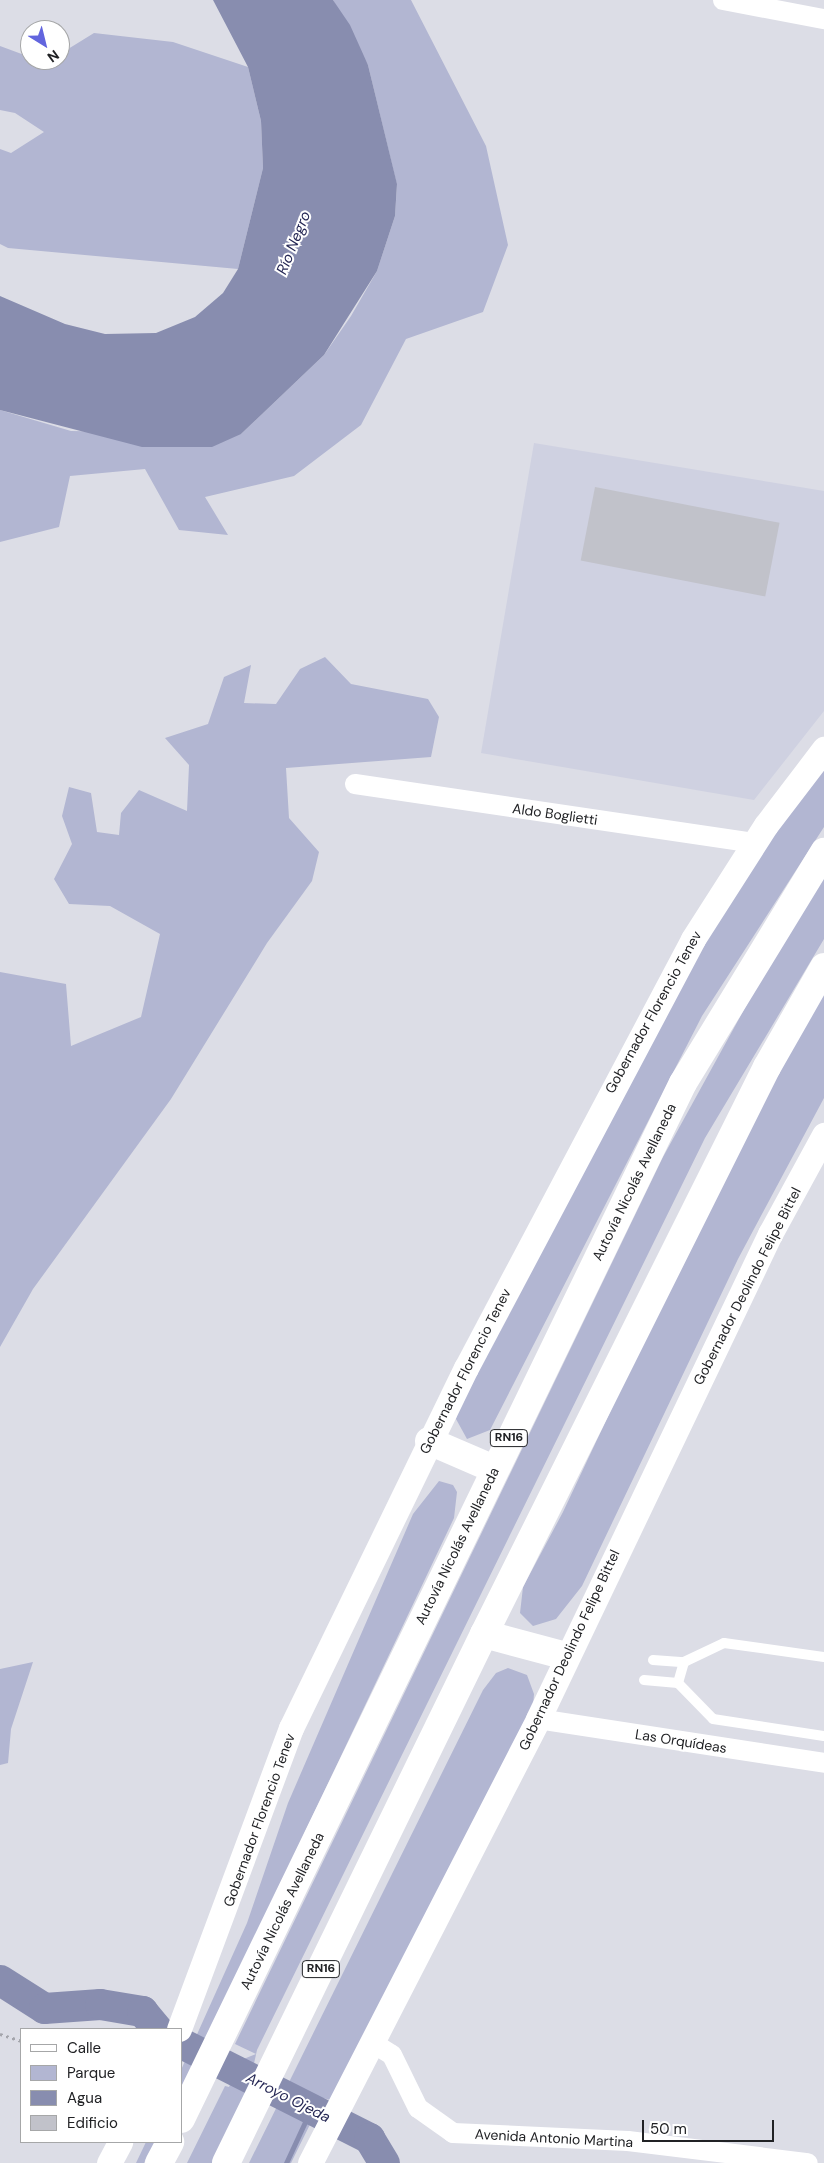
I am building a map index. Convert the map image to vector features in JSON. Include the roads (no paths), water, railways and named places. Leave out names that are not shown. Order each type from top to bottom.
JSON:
[{"type":"highway","name":"Autovía Nicolás Avellaneda","points":[[182,2117],[494,1468],[683,1084],[748,970],[824,852]]},
{"type":"highway","name":"RN16","points":[[226,2163],[484,1634],[767,1067],[824,967]]},
{"type":"highway","points":[[429,1442],[494,1468]]},
{"type":"highway","points":[[484,1634],[566,1656]]},
{"type":"highway","points":[[159,2163],[169,2143]]},
{"type":"street","points":[[723,0],[824,19]]},
{"type":"street","name":"Gobernador Florencio Tenev","points":[[181,2026],[291,1728],[429,1442],[606,1097],[693,939],[754,843],[824,749]]},
{"type":"street","name":"Aldo Boglietti","points":[[355,784],[754,843]]},
{"type":"street","name":"Gobernador Deolindo Felipe Bittel","points":[[310,2163],[538,1719],[566,1656],[770,1234],[824,1135]]},
{"type":"street","name":"Las Orquídeas","points":[[538,1719],[824,1763]]},
{"type":"street","name":"Avenida Antonio Martina","points":[[373,2043],[392,2055],[418,2108],[453,2133],[628,2141],[808,2163]]},
{"type":"street","points":[[109,2163],[119,2143]]},
{"type":"lane","points":[[652,1660],[684,1662],[724,1642],[824,1657]]},
{"type":"lane","points":[[678,1683],[684,1662]]},
{"type":"lane","points":[[644,1680],[678,1683],[713,1719],[824,1736]]},
{"type":"water","name":"Río Negro","points":[[213,0],[333,0],[350,25],[368,65],[397,184],[395,216],[377,271],[324,355],[241,434],[212,447],[142,447],[0,410],[0,296],[65,324],[105,334],[156,333],[195,317],[223,293],[238,269],[263,168],[261,121],[248,67]]},
{"type":"waterway","name":"Arroyo Ojeda","points":[[0,1980],[44,2008],[100,2004],[142,2011],[156,2028]]},
{"type":"waterway","name":"Arroyo Ojeda","points":[[182,2044],[369,2138],[384,2163]]},
{"type":"waterway","points":[[286,2163],[310,2111]]}]
